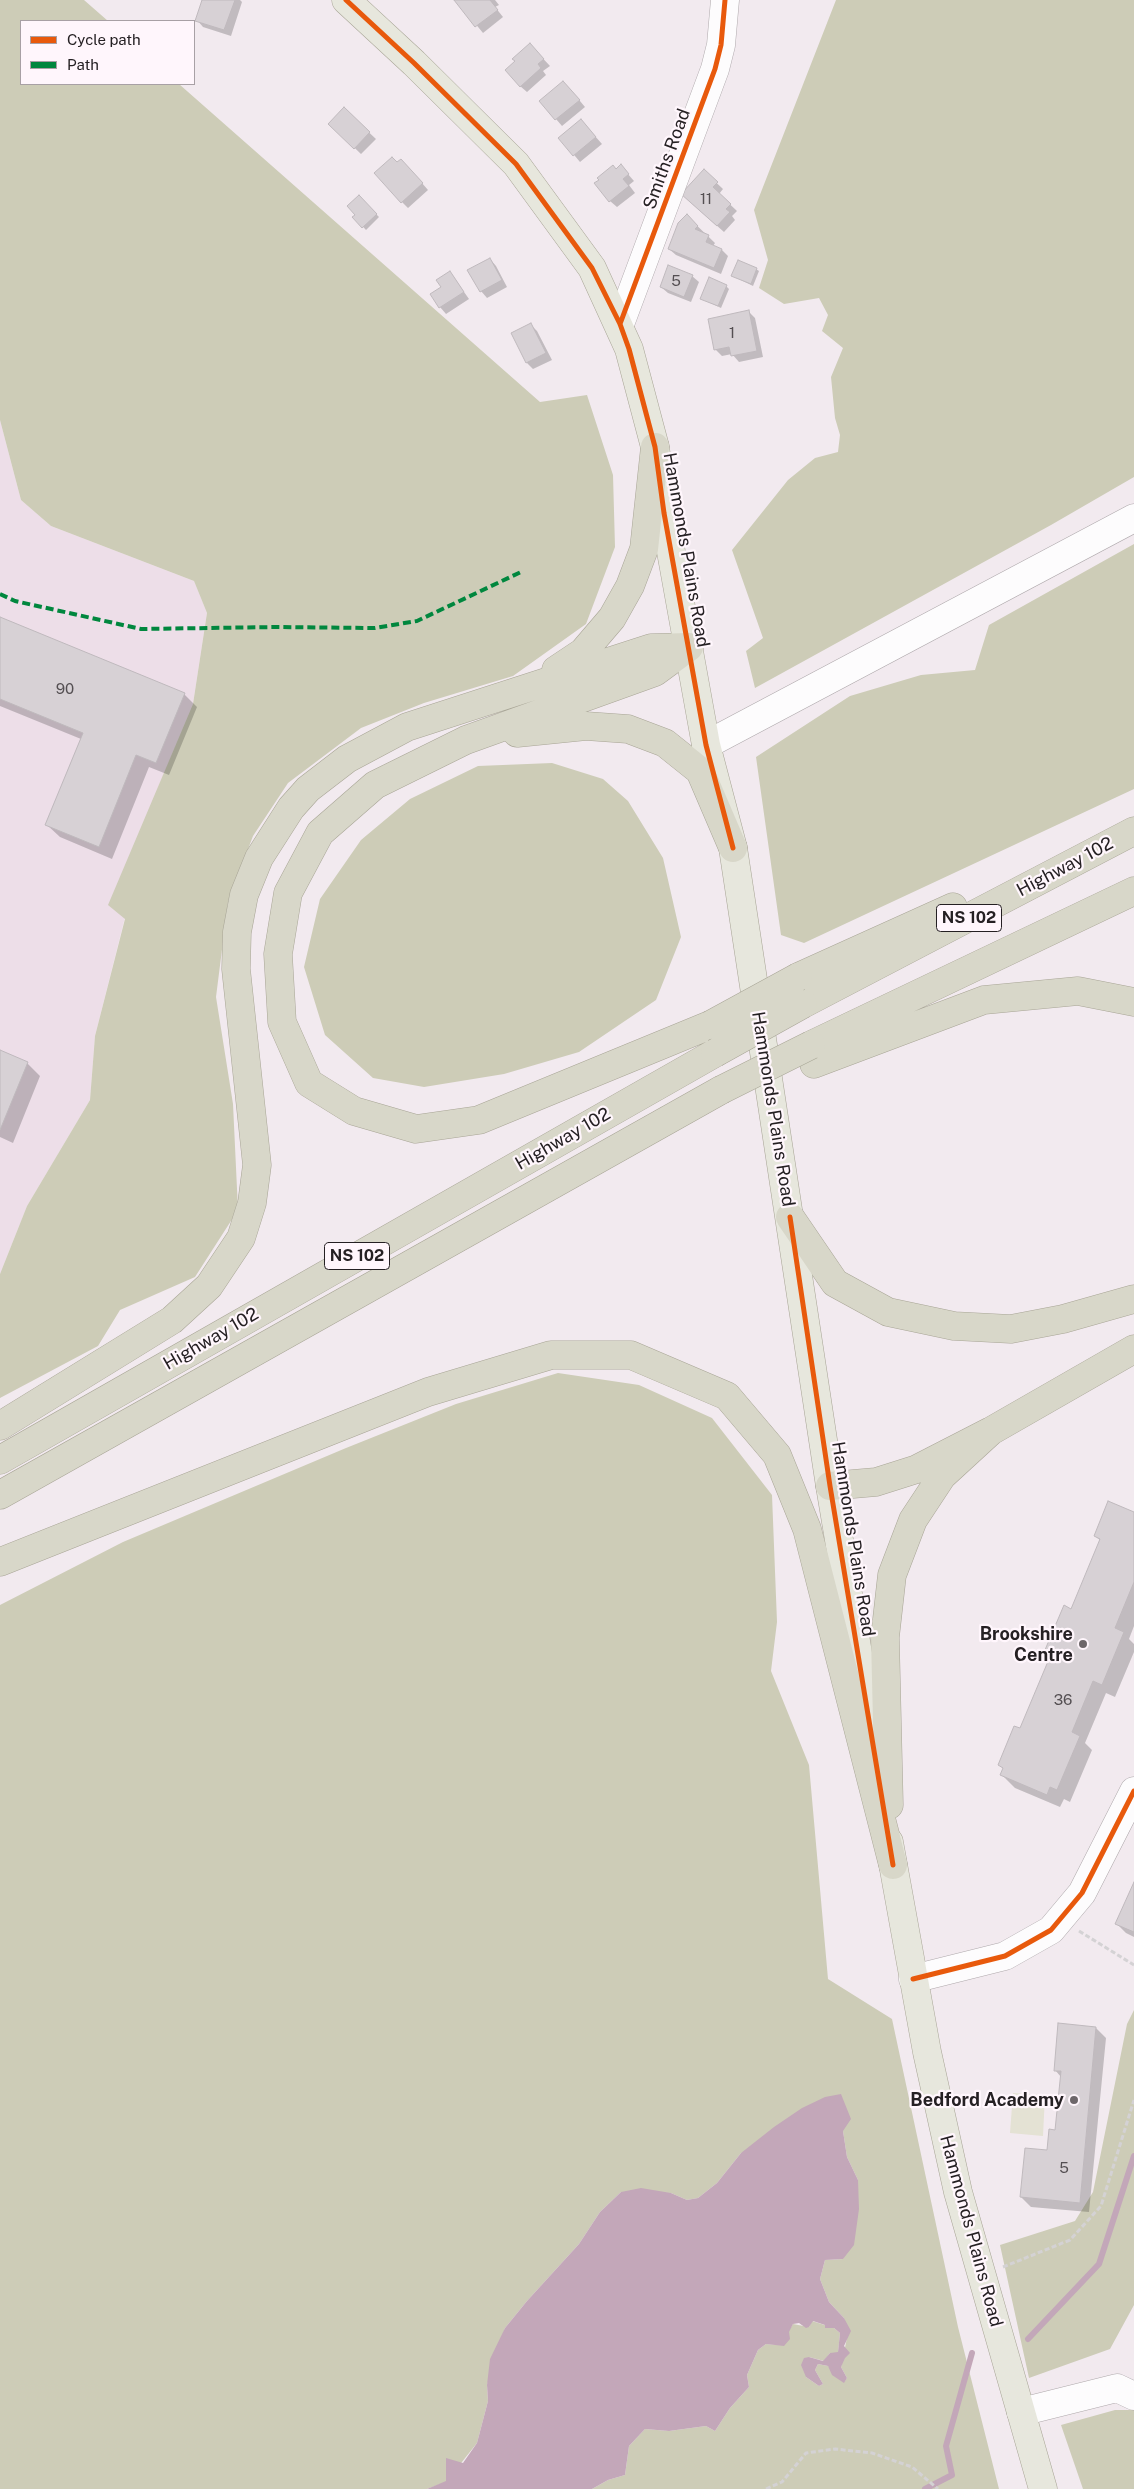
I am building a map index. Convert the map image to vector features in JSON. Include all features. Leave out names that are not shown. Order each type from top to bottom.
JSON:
[{"type":"highway","points":[[530,687],[583,652],[612,618],[630,586],[644,549],[655,447]]},
{"type":"highway","points":[[0,1426],[172,1320],[209,1286],[241,1238],[252,1203],[256,1165],[236,969],[237,932],[244,895],[253,872],[269,838],[283,817],[308,789],[347,758],[373,743],[424,720],[651,648],[689,647]]},
{"type":"highway","points":[[689,647],[655,672],[466,740],[375,786],[320,833],[288,894],[278,954],[282,1022],[310,1082],[354,1111],[416,1129],[479,1120],[710,1025],[798,977],[1134,824]]},
{"type":"highway","points":[[466,740],[586,726],[628,729],[665,743],[700,771],[733,848]]},
{"type":"highway","name":"Highway 102","points":[[0,1460],[715,1053],[804,1004],[1134,831]]},
{"type":"highway","name":"Highway 102","points":[[0,1495],[600,1159],[813,1054],[1134,891]]},
{"type":"highway","points":[[813,1054],[984,1000],[1078,991],[1134,1002]]},
{"type":"highway","points":[[790,1217],[835,1283],[888,1312],[954,1326],[1011,1329],[1063,1319],[1134,1299]]},
{"type":"highway","points":[[830,1486],[876,1482],[917,1469],[991,1432],[1134,1349]]},
{"type":"highway","points":[[0,1562],[428,1392],[551,1355],[631,1355],[727,1396],[777,1455],[807,1529],[891,1855]]},
{"type":"highway","points":[[891,1855],[885,1636],[892,1575],[913,1520],[942,1476],[991,1432]]},
{"type":"main road","name":"Hammonds Plains Road","points":[[346,0],[414,63],[516,164],[592,268],[620,324],[629,349],[655,447],[706,745],[733,848],[830,1486],[891,1855],[927,2052],[958,2192],[1043,2489]]},
{"type":"street","name":"Smiths Road","points":[[620,324],[715,69],[721,45],[725,0]]},
{"type":"street","points":[[706,745],[1134,518]]},
{"type":"street","points":[[913,1978],[1004,1956],[1035,1941],[1061,1919],[1082,1893],[1134,1791]]},
{"type":"street","points":[[1021,2412],[1117,2388],[1134,2396]]},
{"type":"path","points":[[1061,1919],[1134,1965]]},
{"type":"path","points":[[982,2276],[1070,2240],[1101,2206],[1134,2100]]},
{"type":"path","points":[[766,2489],[782,2482],[806,2453],[835,2450],[872,2453],[912,2466],[934,2483],[938,2489]]},
{"type":"shaded area","points":[[0,420],[21,500],[51,526],[194,581],[207,613],[193,704],[157,790],[95,1036],[90,1100],[27,1206],[0,1274]]},
{"type":"shaded area","points":[[1013,2093],[1045,2095],[1043,2136],[1010,2133]]},
{"type":"shaded area","points":[[841,2094],[851,2119],[843,2131],[847,2157],[858,2180],[859,2209],[854,2245],[843,2259],[825,2260],[820,2279],[829,2302],[844,2318],[851,2331],[844,2346],[850,2353],[845,2358],[841,2367],[847,2378],[844,2383],[832,2375],[828,2366],[818,2364],[815,2370],[823,2384],[819,2386],[806,2377],[801,2365],[804,2358],[809,2357],[823,2361],[830,2353],[838,2352],[840,2333],[834,2328],[825,2328],[825,2325],[813,2321],[806,2328],[799,2323],[793,2324],[789,2332],[790,2339],[784,2346],[766,2344],[758,2350],[747,2375],[749,2387],[730,2408],[715,2431],[706,2426],[669,2431],[645,2429],[629,2446],[625,2475],[608,2480],[592,2489],[427,2489],[446,2481],[446,2458],[463,2463],[477,2443],[488,2401],[487,2385],[490,2359],[505,2328],[579,2244],[600,2212],[621,2192],[641,2188],[671,2193],[687,2200],[698,2198],[717,2183],[741,2153],[774,2127],[802,2108],[825,2097]]},
{"type":"green space","points":[[0,0],[84,0],[107,20],[20,20],[20,85],[180,85],[540,402],[587,395],[613,475],[615,547],[586,624],[513,676],[424,703],[361,728],[288,783],[253,836],[228,902],[216,997],[233,1104],[238,1210],[195,1277],[120,1310],[98,1346],[0,1398],[0,1274],[27,1206],[90,1100],[95,1036],[125,919],[108,905],[193,704],[207,613],[194,581],[51,526],[21,500],[0,420]]},
{"type":"green space","points":[[836,0],[1134,0],[1134,477],[1051,525],[755,688],[746,651],[763,638],[732,550],[788,480],[815,458],[838,452],[840,435],[835,418],[831,377],[843,348],[822,331],[828,315],[819,298],[784,304],[759,288],[768,260],[754,210]]},
{"type":"green space","points":[[1134,544],[1134,789],[804,943],[781,935],[756,757],[850,696],[921,675],[975,670],[989,625]]},
{"type":"green space","points":[[552,763],[603,779],[628,801],[663,858],[681,937],[656,1000],[579,1052],[504,1074],[424,1087],[373,1078],[325,1035],[304,967],[320,899],[361,840],[410,799],[478,766]]},
{"type":"green space","points":[[558,1373],[639,1385],[712,1418],[772,1495],[777,1622],[771,1671],[809,1765],[828,1979],[892,2019],[958,2327],[999,2489],[592,2489],[608,2480],[625,2475],[629,2446],[645,2429],[669,2431],[706,2426],[715,2431],[730,2408],[749,2387],[747,2375],[758,2350],[766,2344],[780,2345],[793,2324],[809,2327],[812,2321],[834,2328],[840,2333],[838,2353],[830,2353],[824,2361],[809,2357],[806,2377],[819,2386],[823,2384],[815,2370],[818,2364],[828,2366],[844,2382],[847,2378],[841,2367],[847,2338],[844,2318],[829,2302],[820,2279],[825,2260],[843,2259],[858,2180],[847,2157],[843,2131],[741,2153],[717,2183],[698,2198],[687,2200],[671,2193],[621,2192],[600,2212],[579,2244],[505,2328],[487,2385],[488,2401],[477,2443],[446,2482],[427,2489],[0,2489],[0,1605],[123,1542],[346,1448],[456,1404]]},
{"type":"green space","points":[[1134,2010],[1134,2305],[1110,2349],[1029,2378],[1000,2245],[1075,2221],[1093,2192],[1127,2024]]},
{"type":"green space","points":[[1115,2410],[1134,2410],[1134,2489],[1083,2489],[1061,2425]]},
{"type":"building","points":[[202,0],[235,0],[224,30],[195,21]]},
{"type":"building","points":[[454,0],[490,0],[498,10],[475,27]]},
{"type":"building","points":[[530,43],[544,59],[538,64],[541,68],[520,87],[505,70],[515,61],[512,59]]},
{"type":"building","points":[[563,81],[580,100],[555,120],[539,101]]},
{"type":"building","points":[[344,107],[370,132],[354,149],[328,124]]},
{"type":"building","points":[[581,119],[596,137],[573,156],[558,138]]},
{"type":"building","points":[[392,157],[397,162],[401,159],[423,183],[401,203],[374,173]]},
{"type":"building","points":[[621,164],[629,174],[623,179],[629,186],[609,202],[594,183],[599,180],[597,178],[613,165],[616,169]]},
{"type":"building","points":[[704,169],[718,182],[713,187],[731,204],[726,209],[730,212],[717,226],[681,194]]},
{"type":"building","points":[[359,195],[377,214],[362,228],[352,217],[355,215],[347,206]]},
{"type":"building","points":[[687,214],[698,226],[695,229],[709,235],[706,242],[722,249],[714,268],[668,249],[678,223]]},
{"type":"building","points":[[490,258],[502,280],[480,292],[467,270]]},
{"type":"building","points":[[738,260],[757,268],[751,284],[731,276]]},
{"type":"building","points":[[668,265],[693,275],[684,297],[660,287]]},
{"type":"building","points":[[450,271],[464,292],[439,308],[430,294],[441,287],[436,280]]},
{"type":"building","points":[[709,277],[727,285],[718,306],[700,299]]},
{"type":"building","points":[[749,310],[757,351],[731,356],[729,347],[714,350],[708,319]]},
{"type":"building","points":[[531,323],[546,353],[526,363],[511,333]]},
{"type":"building","points":[[0,617],[185,693],[156,763],[136,755],[99,847],[45,825],[83,733],[0,699]]},
{"type":"building","points":[[0,1050],[28,1062],[0,1130]]},
{"type":"building","name":"Brookshire Centre","points":[[1108,1501],[1134,1512],[1134,1582],[1115,1628],[1124,1632],[1102,1685],[1093,1681],[1072,1732],[1080,1736],[1057,1790],[1050,1787],[1047,1795],[1000,1775],[1003,1768],[998,1765],[1014,1726],[1020,1728],[1049,1659],[1042,1657],[1064,1605],[1071,1609],[1100,1539],[1094,1536]]},
{"type":"building","points":[[1134,1882],[1134,1932],[1115,1924]]},
{"type":"building","name":"Bedford Academy","points":[[1058,2023],[1096,2027],[1080,2203],[1020,2197],[1025,2148],[1047,2150],[1049,2129],[1055,2130],[1061,2071],[1054,2071]]},
{"type":"waterway","points":[[1028,2339],[1099,2264],[1134,2156]]},
{"type":"waterway","points":[[925,2489],[952,2475],[946,2446],[972,2353]]},
{"type":"marked path","points":[[0,594],[15,601],[141,629],[375,628],[417,621],[521,572]]},
{"type":"cycle path","points":[[346,0],[414,63],[516,164],[592,268],[620,324],[629,349],[655,447],[664,513],[706,745],[733,848]]},
{"type":"cycle path","points":[[620,324],[715,69],[721,45],[725,0]]},
{"type":"cycle path","points":[[790,1217],[830,1486],[893,1865]]},
{"type":"cycle path","points":[[913,1979],[1005,1956],[1051,1930],[1082,1893],[1134,1791]]},
{"type":"place","name":"Brookshire Centre","points":[[1083,1644]]},
{"type":"place","name":"Bedford Academy","points":[[1074,2100]]}]
